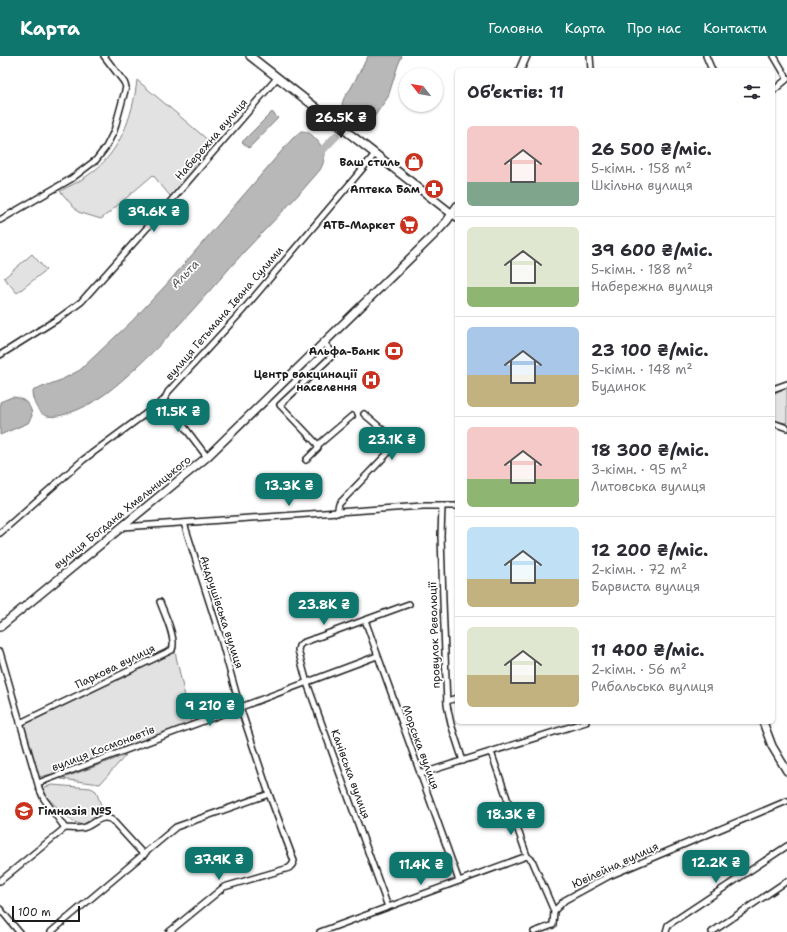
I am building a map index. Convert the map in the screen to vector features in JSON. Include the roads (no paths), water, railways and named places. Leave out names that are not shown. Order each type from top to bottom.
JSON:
[{"type":"main road","points":[[250,56],[455,216]]},
{"type":"main road","points":[[521,68],[526,56]]},
{"type":"main road","name":"вулиця Богдана Хмельницького","points":[[443,207],[455,206]]},
{"type":"main road","points":[[443,207],[446,216],[444,224],[455,221]]},
{"type":"main road","name":"вулиця Богдана Хмельницького","points":[[0,627],[207,457],[444,224],[455,216]]},
{"type":"main road","points":[[764,724],[772,746],[787,771]]},
{"type":"street","points":[[0,220],[71,179],[93,163],[111,138],[117,123],[126,84],[104,56]]},
{"type":"street","points":[[590,56],[591,68]]},
{"type":"street","points":[[706,56],[711,68]]},
{"type":"street","points":[[774,56],[787,78],[775,89]]},
{"type":"street","name":"Набережна вулиця","points":[[0,355],[65,315],[81,302],[277,78]]},
{"type":"street","name":"вулиця Гетьмана Івана Сулими","points":[[0,533],[83,460],[164,400],[168,392],[243,310],[375,154]]},
{"type":"street","points":[[318,445],[280,405],[334,354],[324,343]]},
{"type":"street","points":[[775,388],[787,384]]},
{"type":"street","points":[[164,400],[207,457]]},
{"type":"street","points":[[337,512],[339,504],[391,450],[394,445],[390,436],[364,414]]},
{"type":"street","points":[[306,460],[318,448],[318,445],[352,416]]},
{"type":"street","points":[[775,424],[787,428]]},
{"type":"street","name":"провулок Революції","points":[[442,506],[442,579],[447,701],[451,724],[463,762]]},
{"type":"street","points":[[121,527],[337,512],[455,506]]},
{"type":"street","name":"Андрушівська вулиця","points":[[169,932],[224,888],[289,868],[294,859],[269,794],[240,707],[221,639],[184,523]]},
{"type":"street","name":"Паркова вулиця","points":[[20,723],[172,650],[174,645],[172,635],[160,602]]},
{"type":"street","points":[[365,620],[409,604]]},
{"type":"street","name":"Канівська вулиця","points":[[365,620],[302,643],[298,648],[298,653],[307,683],[388,907]]},
{"type":"street","name":"Морська вулиця","points":[[365,620],[458,881]]},
{"type":"street","points":[[0,652],[43,797],[65,828]]},
{"type":"street","name":"вулиця Космонавтів","points":[[38,783],[377,656]]},
{"type":"street","points":[[447,701],[455,699]]},
{"type":"street","points":[[420,774],[463,762],[580,724]]},
{"type":"street","points":[[491,752],[527,856],[532,860],[554,911]]},
{"type":"street","points":[[52,932],[176,827],[269,794]]},
{"type":"street","name":"Ювілейна вулиця","points":[[534,932],[553,925],[554,911],[565,900],[609,876],[787,801]]},
{"type":"street","points":[[0,881],[65,828],[83,828],[101,818],[108,818],[112,820],[144,855]]},
{"type":"street","points":[[666,932],[668,925],[787,846]]},
{"type":"street","points":[[320,932],[527,856]]},
{"type":"street","points":[[712,932],[787,881]]},
{"type":"street","points":[[0,908],[20,932]]},
{"type":"water","points":[[368,56],[402,56],[388,97],[374,117],[367,123],[363,123],[357,122],[346,114],[342,108],[342,104]]},
{"type":"water","points":[[272,112],[278,118],[249,148],[242,142]]},
{"type":"water","points":[[301,131],[310,134],[315,138],[323,150],[324,161],[320,170],[179,324],[138,366],[113,388],[87,406],[59,416],[48,416],[40,412],[32,394],[34,390],[61,380],[80,370],[132,321],[166,285],[292,139]]},
{"type":"water","points":[[12,397],[20,398],[26,402],[32,412],[32,416],[28,423],[0,435],[0,402]]},
{"type":"waterway","name":"Альта","points":[[317,156],[336,136]]},
{"type":"place","name":"Ваш стиль","points":[[414,162]]},
{"type":"place","name":"Аптека Бам","points":[[434,189]]},
{"type":"place","name":"АТБ-Маркет","points":[[409,225]]},
{"type":"place","name":"Альфа-Банк","points":[[394,351]]},
{"type":"place","name":"Центр вакцинації населення","points":[[371,380]]},
{"type":"place","name":"Гімназія №5","points":[[24,811]]}]
